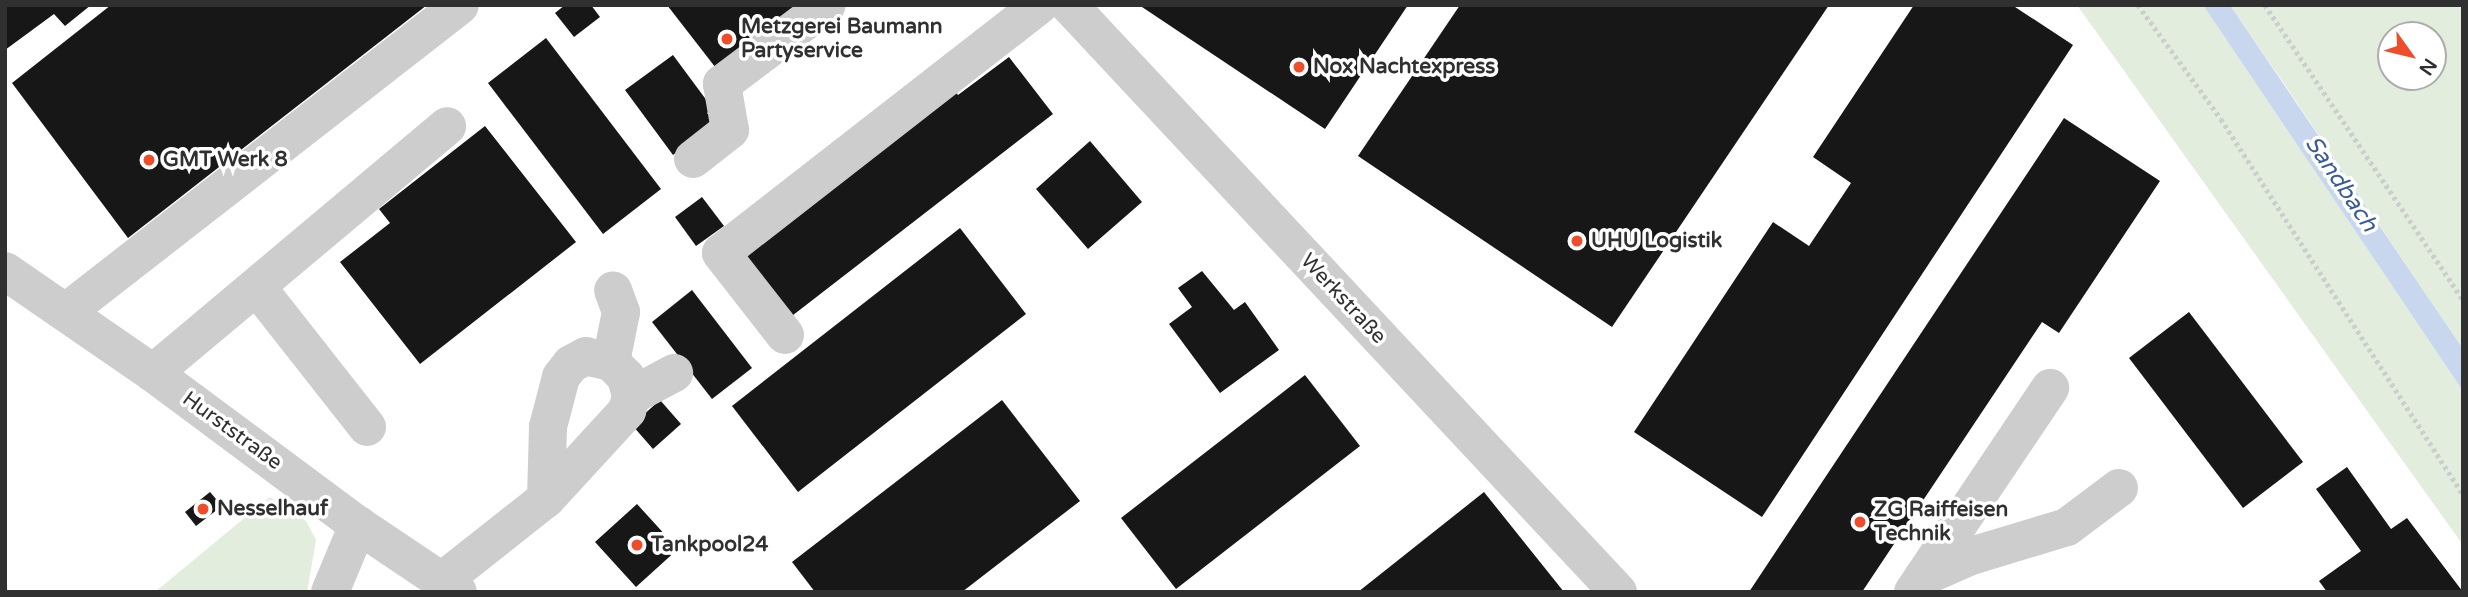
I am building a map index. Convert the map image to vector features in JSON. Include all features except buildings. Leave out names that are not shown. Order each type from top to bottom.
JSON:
[{"type":"street","points":[[66,312],[460,5]]},
{"type":"street","points":[[694,159],[730,130],[722,84],[827,5]]},
{"type":"street","points":[[785,335],[721,253],[1040,5]]},
{"type":"street","name":"Werkstraße","points":[[1084,11],[1618,592]]},
{"type":"street","points":[[153,373],[447,126]]},
{"type":"street","name":"Hurststraße","points":[[5,271],[153,373],[358,524],[450,586]]},
{"type":"street","points":[[257,287],[367,427]]},
{"type":"street","points":[[611,362],[621,312],[614,290]]},
{"type":"street","points":[[450,586],[546,499],[627,411],[631,396],[625,377],[611,362],[586,356],[571,364],[561,377],[548,427],[546,499]]},
{"type":"street","points":[[631,396],[674,373]]},
{"type":"street","points":[[1918,584],[2050,388]]},
{"type":"street","points":[[1918,584],[1971,556],[2067,527],[2119,488]]},
{"type":"street","points":[[330,592],[358,524]]},
{"type":"path","points":[[2138,5],[2221,119],[2463,495]]},
{"type":"path","points":[[2264,5],[2463,300]]},
{"type":"green space","points":[[2077,5],[2203,5],[2463,391],[2463,545]]},
{"type":"green space","points":[[2230,5],[2463,5],[2463,349],[2289,91]]},
{"type":"green space","points":[[270,497],[306,521],[316,540],[307,592],[155,592]]},
{"type":"water","name":"Sandbach","points":[[2203,5],[2230,5],[2463,349],[2463,391]]},
{"type":"place","name":"Metzgerei Baumann Partyservice","points":[[727,39]]},
{"type":"place","name":"Nox Nachtexpress","points":[[1299,67]]},
{"type":"place","name":"GMT Werk 8","points":[[149,160]]},
{"type":"place","name":"UHU Logistik","points":[[1577,241]]},
{"type":"place","name":"Nesselhauf","points":[[203,509]]},
{"type":"place","name":"ZG Raiffeisen Technik","points":[[1860,522]]},
{"type":"place","name":"Tankpool24","points":[[637,545]]}]
